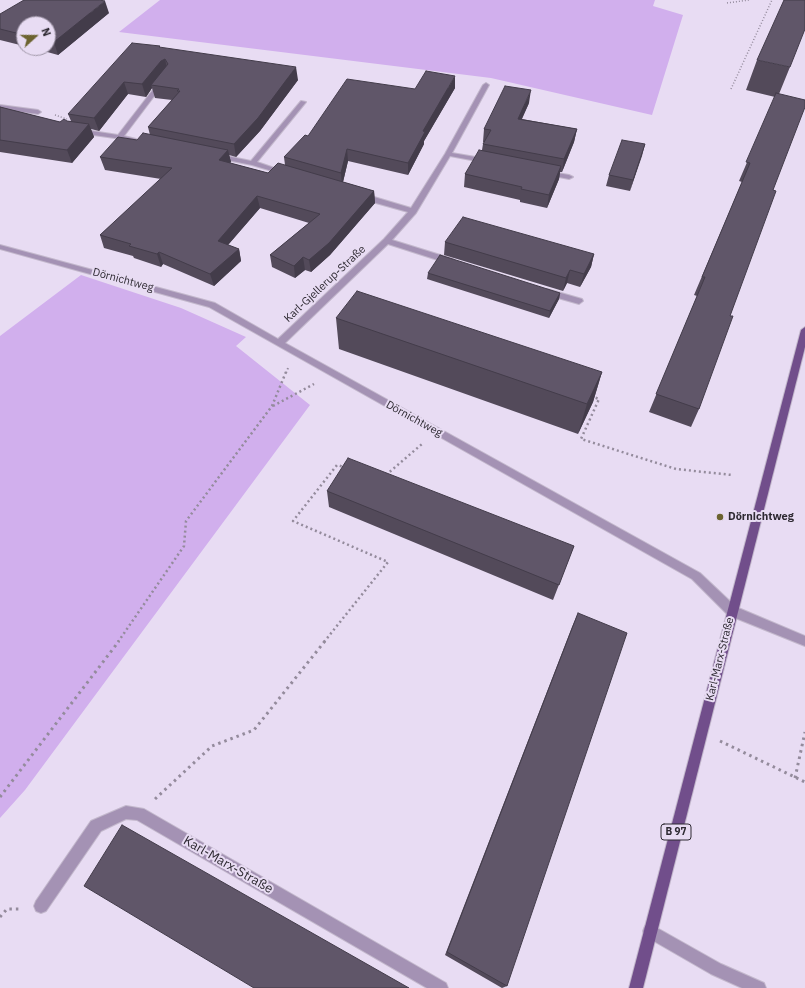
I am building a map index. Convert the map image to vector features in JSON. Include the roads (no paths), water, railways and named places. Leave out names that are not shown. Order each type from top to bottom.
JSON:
[{"type":"main road","name":"Karl-Marx-Straße","points":[[636,988],[805,330]]},
{"type":"street","points":[[120,137],[168,75]]},
{"type":"street","name":"Karl-Gjellerup-Straße","points":[[279,343],[387,242],[413,211],[448,154],[486,85]]},
{"type":"street","points":[[253,163],[303,102]]},
{"type":"street","points":[[0,108],[38,112]]},
{"type":"street","points":[[72,130],[143,142]]},
{"type":"street","points":[[206,154],[253,163],[291,175]]},
{"type":"street","points":[[448,154],[493,162]]},
{"type":"street","points":[[539,171],[569,177]]},
{"type":"street","points":[[352,193],[413,211]]},
{"type":"street","points":[[387,242],[459,264]]},
{"type":"street","name":"Dörnichtweg","points":[[0,247],[212,305],[696,576],[732,611],[805,641]]},
{"type":"street","points":[[541,290],[578,301]]},
{"type":"street","name":"Karl-Marx-Straße","points":[[34,907],[96,826],[126,812],[139,814],[441,988]]},
{"type":"street","points":[[650,931],[716,969],[759,988]]},
{"type":"place","name":"Dörnichtweg","points":[[720,517]]}]
